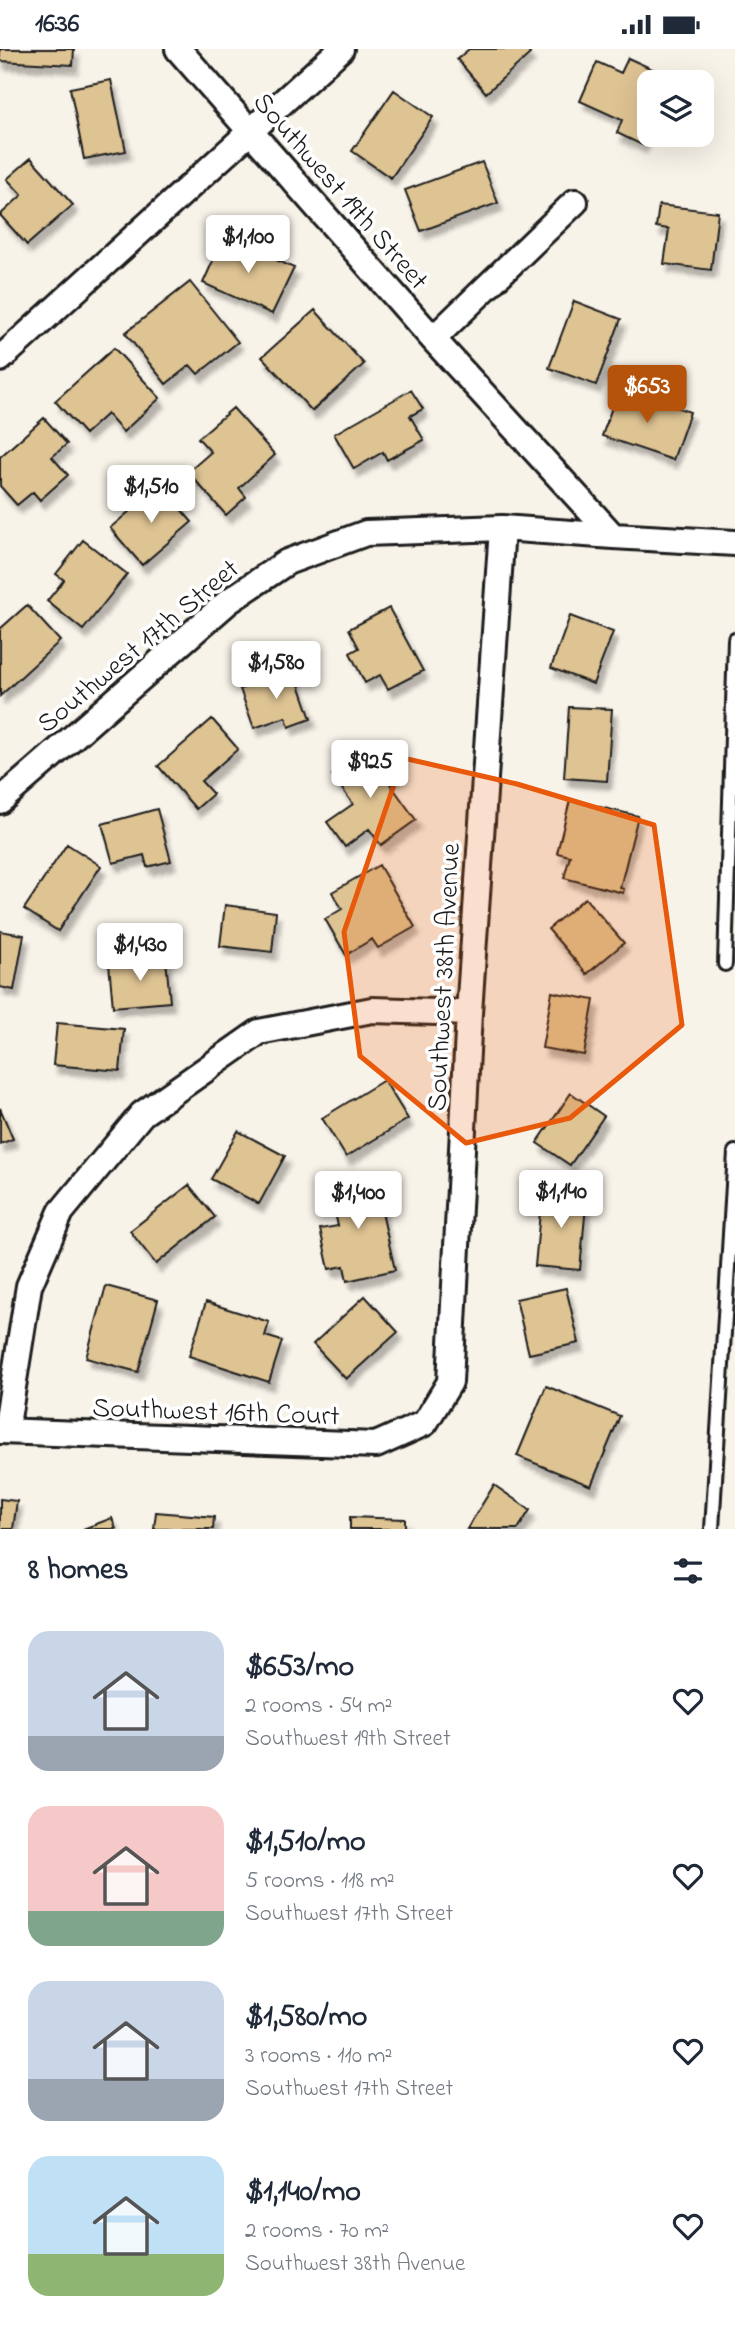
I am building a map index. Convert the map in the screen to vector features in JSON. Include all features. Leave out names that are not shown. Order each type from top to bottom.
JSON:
[{"type":"street","name":"Southwest 19th Street","points":[[178,49],[433,339],[613,536]]},
{"type":"street","points":[[0,359],[341,49]]},
{"type":"street","points":[[433,339],[575,202]]},
{"type":"street","name":"Southwest 17th Street","points":[[0,801],[229,601],[287,562],[366,533],[502,528],[613,536]]},
{"type":"street","name":"Southwest 38th Avenue","points":[[425,1423],[450,1382],[468,1013],[502,528]]},
{"type":"street","points":[[613,536],[735,543]]},
{"type":"street","points":[[3,1431],[29,1286],[34,1273],[61,1212],[142,1114],[259,1033],[372,1010],[468,1013]]},
{"type":"street","name":"Southwest 16th Court","points":[[3,1431],[376,1445],[425,1423]]},
{"type":"lane","points":[[725,964],[731,907],[735,639]]},
{"type":"lane","points":[[712,1529],[735,1153]]},
{"type":"highlighted area","points":[[403,758],[517,784],[654,825],[682,1025],[570,1118],[466,1143],[360,1056],[344,932]]},
{"type":"building","points":[[0,49],[74,49],[73,65],[0,61]]},
{"type":"building","points":[[469,49],[526,49],[530,54],[486,93],[457,59]]},
{"type":"building","points":[[628,58],[654,70],[637,70],[637,143],[617,133],[622,120],[580,101],[597,62],[621,73]]},
{"type":"building","points":[[111,80],[126,151],[84,159],[70,88]]},
{"type":"building","points":[[394,90],[433,117],[391,178],[352,151]]},
{"type":"building","points":[[31,158],[73,205],[27,245],[0,215],[22,195],[7,179]]},
{"type":"building","points":[[482,162],[498,203],[421,231],[405,190]]},
{"type":"building","points":[[659,205],[718,212],[711,270],[664,264],[669,229],[656,227]]},
{"type":"building","points":[[224,236],[294,268],[272,314],[203,283]]},
{"type":"building","points":[[190,282],[238,342],[198,374],[190,365],[166,384],[125,333]]},
{"type":"building","points":[[574,301],[621,319],[596,385],[549,368]]},
{"type":"building","points":[[315,310],[364,364],[312,411],[262,357]]},
{"type":"building","points":[[114,348],[160,398],[123,432],[107,414],[85,434],[55,401]]},
{"type":"building","points":[[411,390],[423,409],[410,416],[424,440],[387,460],[383,452],[354,469],[334,434]]},
{"type":"building","points":[[617,393],[646,403],[648,397],[690,412],[673,460],[602,436]]},
{"type":"building","points":[[233,408],[275,455],[239,488],[246,497],[226,515],[188,472],[211,452],[198,438]]},
{"type":"building","points":[[44,418],[67,444],[52,457],[68,475],[40,500],[33,492],[17,505],[0,486],[0,457]]},
{"type":"building","points":[[160,485],[192,522],[142,565],[110,528]]},
{"type":"building","points":[[83,540],[127,574],[83,630],[47,601],[64,580],[56,574]]},
{"type":"building","points":[[27,605],[60,641],[0,696],[0,629]]},
{"type":"building","points":[[389,608],[423,671],[388,689],[380,675],[365,683],[350,653],[359,648],[349,629]]},
{"type":"building","points":[[570,616],[613,632],[593,684],[551,668]]},
{"type":"building","points":[[294,670],[311,719],[289,727],[286,717],[254,728],[240,689]]},
{"type":"building","points":[[569,707],[612,709],[607,781],[564,778]]},
{"type":"building","points":[[212,719],[238,749],[201,781],[213,794],[196,809],[158,766]]},
{"type":"building","points":[[374,745],[396,774],[388,781],[416,820],[381,845],[369,829],[345,847],[327,822],[353,804],[332,775]]},
{"type":"building","points":[[570,800],[638,816],[620,888],[624,889],[623,893],[564,878],[570,856],[557,853]]},
{"type":"building","points":[[157,809],[171,861],[147,867],[144,855],[113,863],[102,824]]},
{"type":"building","points":[[67,844],[101,866],[58,931],[24,909]]},
{"type":"building","points":[[379,865],[415,927],[378,948],[372,939],[346,955],[325,919],[342,909],[332,892]]},
{"type":"building","points":[[585,898],[624,943],[587,974],[548,929]]},
{"type":"building","points":[[225,905],[276,912],[272,952],[220,946]]},
{"type":"building","points":[[0,931],[24,935],[14,990],[0,987]]},
{"type":"building","points":[[166,959],[170,1002],[113,1007],[109,964]]},
{"type":"building","points":[[552,992],[594,1000],[584,1055],[542,1048]]},
{"type":"building","points":[[57,1023],[124,1029],[120,1071],[53,1065]]},
{"type":"building","points":[[384,1080],[408,1119],[346,1157],[322,1118]]},
{"type":"building","points":[[571,1093],[604,1116],[570,1165],[537,1143]]},
{"type":"building","points":[[0,1108],[13,1139],[0,1144]]},
{"type":"building","points":[[238,1131],[285,1156],[259,1204],[211,1179]]},
{"type":"building","points":[[374,1177],[395,1270],[347,1281],[344,1266],[329,1269],[320,1229],[338,1226],[329,1186]]},
{"type":"building","points":[[189,1185],[215,1217],[156,1264],[130,1231]]},
{"type":"building","points":[[542,1190],[587,1194],[580,1270],[535,1266]]},
{"type":"building","points":[[106,1286],[158,1300],[138,1372],[86,1358]]},
{"type":"building","points":[[566,1288],[579,1343],[529,1354],[516,1299]]},
{"type":"building","points":[[365,1296],[398,1332],[346,1379],[313,1344]]},
{"type":"building","points":[[206,1302],[269,1322],[265,1336],[282,1341],[269,1382],[189,1356]]},
{"type":"building","points":[[546,1386],[620,1416],[591,1486],[517,1456]]},
{"type":"building","points":[[494,1485],[530,1510],[518,1529],[467,1529]]},
{"type":"building","points":[[0,1499],[17,1501],[13,1529],[0,1529]]},
{"type":"building","points":[[156,1512],[214,1517],[213,1529],[154,1529]]},
{"type":"building","points":[[350,1517],[405,1519],[405,1529],[350,1529]]},
{"type":"building","points":[[112,1518],[116,1529],[83,1529]]}]
